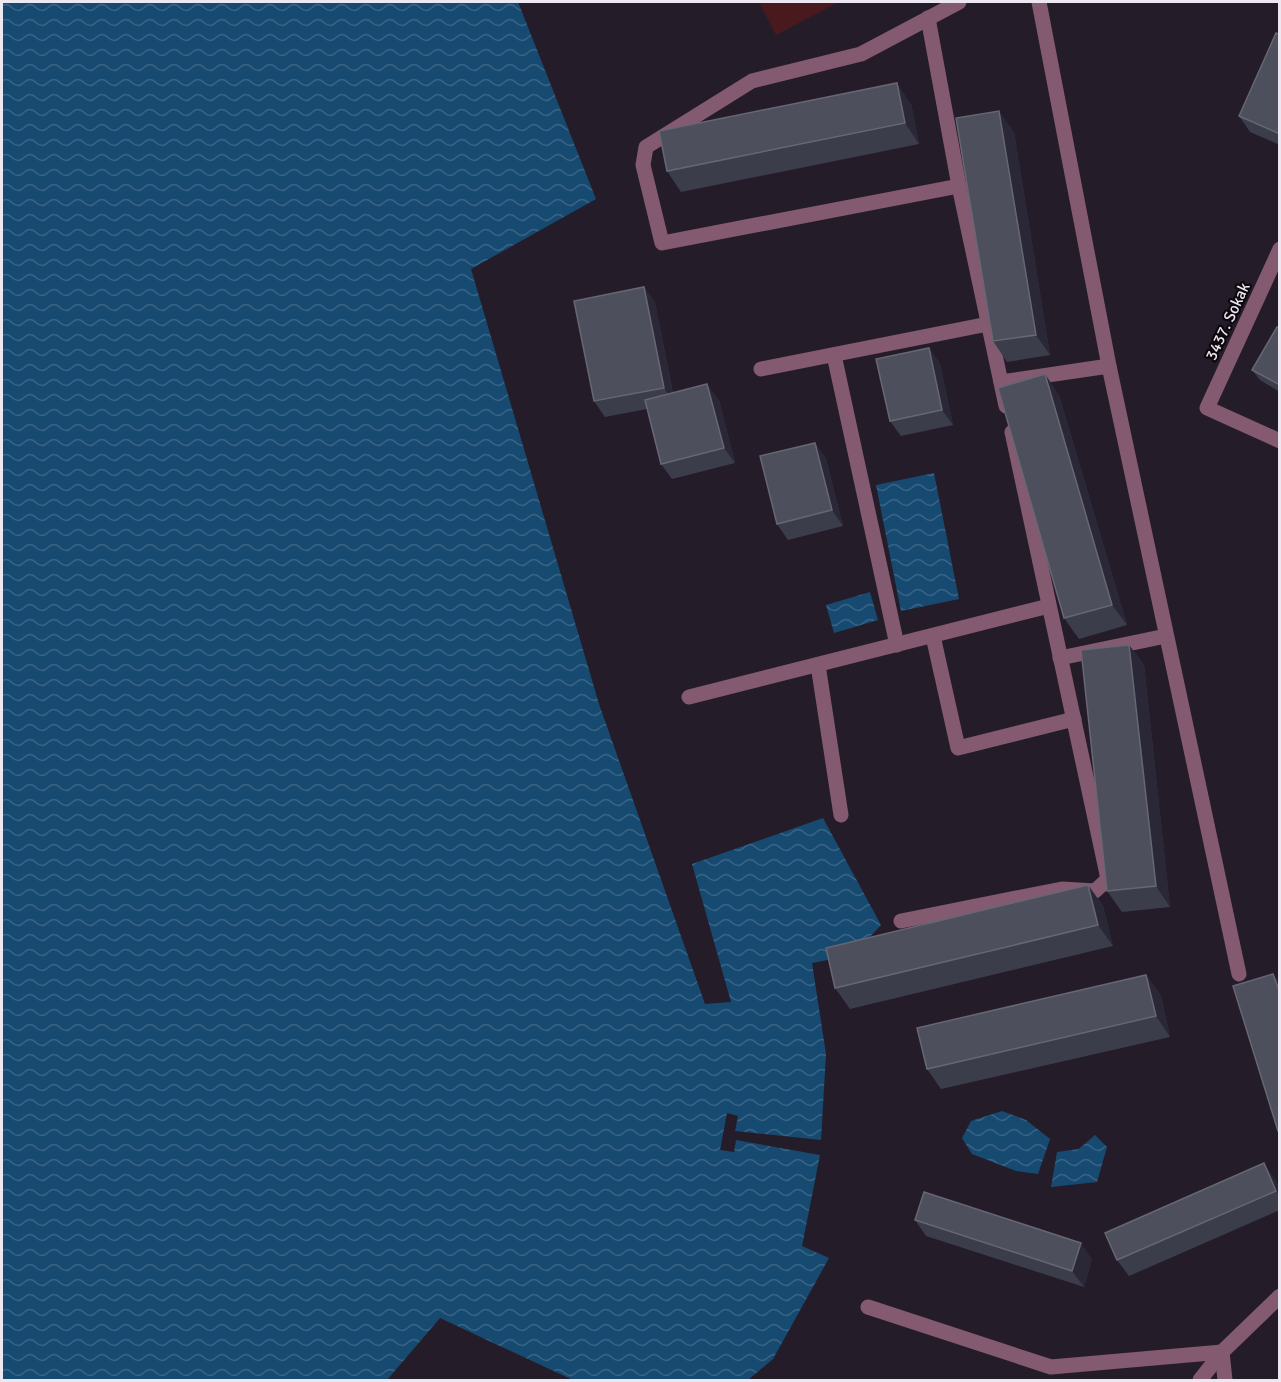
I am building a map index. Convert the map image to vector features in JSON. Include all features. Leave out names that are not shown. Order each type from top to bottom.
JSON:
[{"type":"street","points":[[959,2],[861,54],[752,81],[646,147],[643,165],[662,243],[959,186]]},
{"type":"street","points":[[1039,2],[1109,366],[1239,974]]},
{"type":"street","points":[[901,921],[1062,889],[1095,891],[1108,879],[959,186],[928,18]]},
{"type":"street","name":"3437. Sokak","points":[[1280,249],[1207,408],[1280,441]]},
{"type":"street","points":[[761,369],[988,324]]},
{"type":"street","points":[[834,354],[897,645]]},
{"type":"street","points":[[1001,382],[1109,366]]},
{"type":"street","points":[[689,697],[1049,606]]},
{"type":"street","points":[[933,636],[957,748],[1074,719]]},
{"type":"street","points":[[1060,658],[1166,636]]},
{"type":"street","points":[[818,665],[841,815]]},
{"type":"street","points":[[1200,1380],[1222,1353],[1280,1296]]},
{"type":"street","points":[[868,1307],[1051,1367],[1222,1353]]},
{"type":"street","points":[[1222,1353],[1225,1380]]},
{"type":"shaded area","points":[[759,2],[839,2],[776,35]]},
{"type":"water","points":[[2,2],[518,2],[596,199],[471,269],[599,704],[705,1004],[731,1002],[692,864],[823,818],[881,925],[853,955],[812,963],[826,1054],[821,1140],[735,1131],[738,1116],[727,1113],[720,1150],[734,1152],[736,1140],[820,1155],[802,1246],[829,1258],[773,1359],[748,1380],[573,1380],[440,1318],[387,1380],[2,1380]]},
{"type":"water","points":[[934,473],[959,599],[901,611],[876,485]]},
{"type":"water","points":[[870,592],[878,620],[834,633],[826,605]]},
{"type":"water","points":[[1002,1111],[1026,1120],[1050,1139],[1038,1174],[1016,1171],[972,1154],[962,1138],[971,1121]]},
{"type":"water","points":[[1095,1135],[1107,1147],[1097,1182],[1051,1187],[1057,1152],[1079,1149]]},
{"type":"building","points":[[1276,33],[1280,35],[1280,134],[1239,116]]},
{"type":"building","points":[[897,83],[905,123],[667,171],[659,131]]},
{"type":"building","points":[[999,111],[1036,335],[993,341],[956,118]]},
{"type":"building","points":[[644,287],[664,388],[594,401],[574,301]]},
{"type":"building","points":[[1277,327],[1280,328],[1280,385],[1252,370]]},
{"type":"building","points":[[929,348],[942,410],[890,421],[876,359]]},
{"type":"building","points":[[1045,374],[1112,605],[1064,618],[998,388]]},
{"type":"building","points":[[707,384],[724,448],[661,464],[645,400]]},
{"type":"building","points":[[815,443],[832,510],[777,524],[760,456]]},
{"type":"building","points":[[1129,645],[1156,886],[1107,891],[1081,650]]},
{"type":"building","points":[[1088,885],[1098,925],[835,988],[826,948]]},
{"type":"building","points":[[1273,974],[1280,993],[1280,1131],[1278,1131],[1233,986]]},
{"type":"building","points":[[1146,975],[1156,1016],[927,1069],[917,1028]]},
{"type":"building","points":[[1264,1163],[1276,1191],[1117,1260],[1105,1233]]},
{"type":"building","points":[[924,1192],[1081,1243],[1072,1271],[915,1220]]}]
